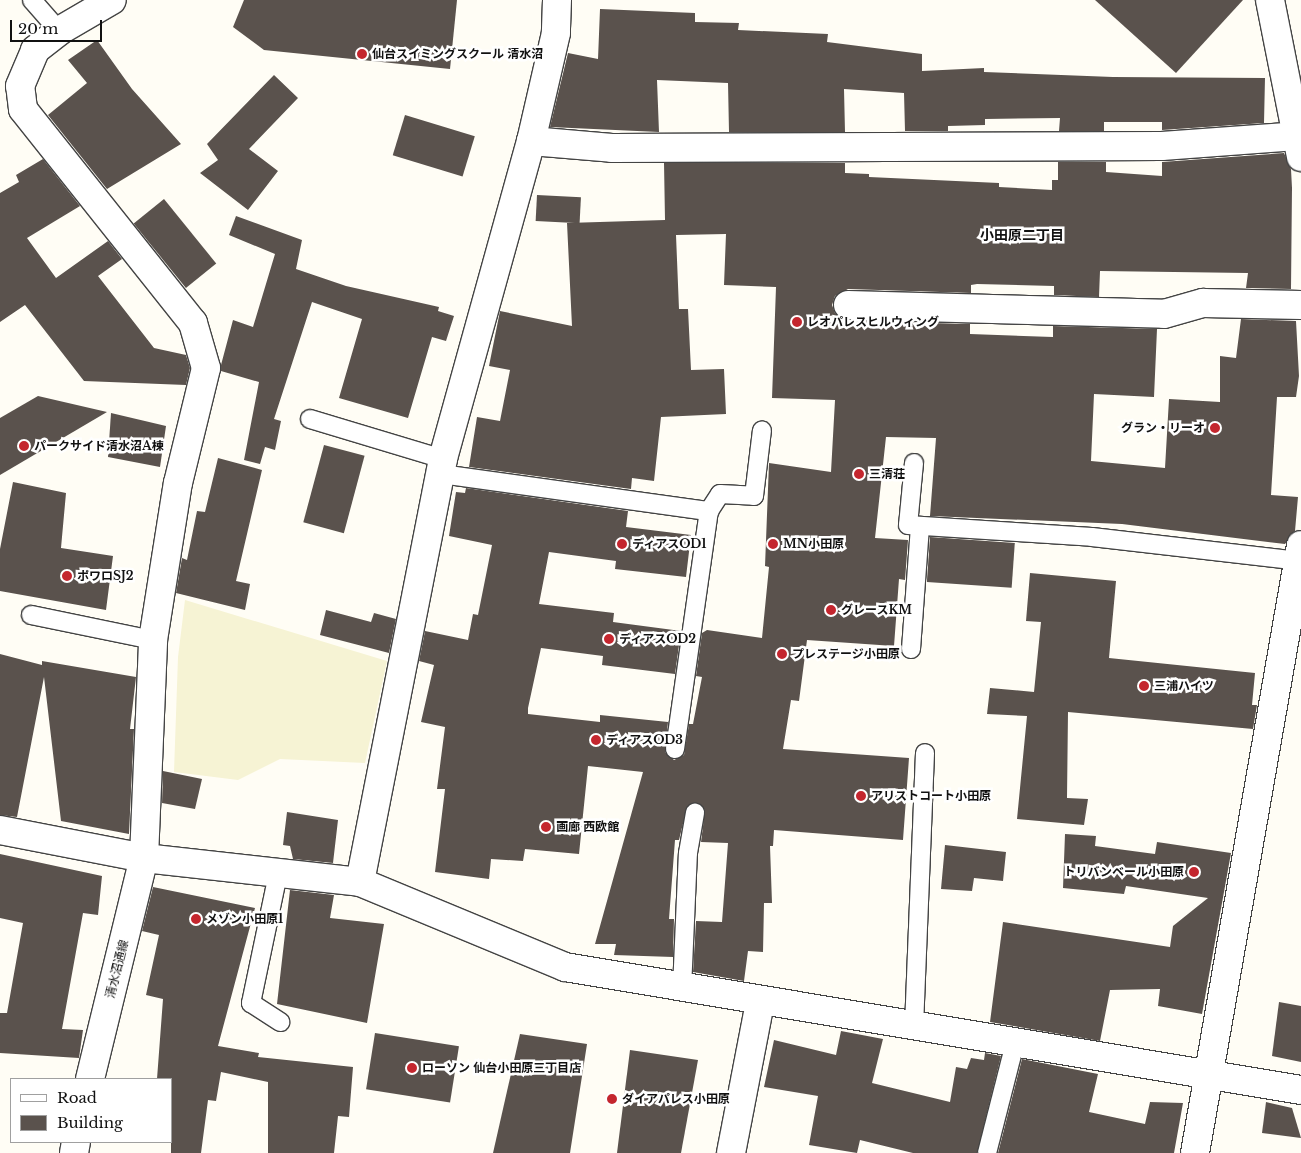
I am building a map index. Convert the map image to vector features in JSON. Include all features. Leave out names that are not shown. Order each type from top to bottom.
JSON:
[{"type":"street","name":"清水沼通線","points":[[90,1078],[144,858],[153,640],[178,483],[206,368],[193,323],[23,109],[20,86],[35,50],[59,30],[112,0]]},
{"type":"street","points":[[360,882],[442,466],[530,141],[556,34],[557,0]]},
{"type":"street","points":[[530,141],[612,148],[1299,147],[1270,0]]},
{"type":"street","points":[[848,305],[1164,314],[1203,303],[1301,306]]},
{"type":"street","points":[[1195,1153],[1300,553]]},
{"type":"street","points":[[0,830],[144,858],[360,882],[566,967],[682,989],[1301,1090]]},
{"type":"street","points":[[731,1153],[760,1002]]},
{"type":"lane","points":[[32,0],[59,30]]},
{"type":"lane","points":[[310,420],[442,466],[709,511]]},
{"type":"lane","points":[[675,749],[709,511],[720,494],[754,496],[762,430]]},
{"type":"lane","points":[[914,463],[908,525],[1300,553]]},
{"type":"lane","points":[[911,649],[920,526]]},
{"type":"lane","points":[[31,615],[153,640]]},
{"type":"lane","points":[[914,1027],[925,753]]},
{"type":"lane","points":[[682,989],[688,853],[695,813]]},
{"type":"lane","points":[[278,874],[251,1003],[280,1022]]},
{"type":"lane","points":[[988,1153],[1015,1043]]},
{"type":"shaded area","points":[[185,600],[387,661],[365,763],[280,759],[238,780],[174,772],[178,657]]},
{"type":"building","points":[[244,0],[457,0],[450,69],[264,50],[233,27]]},
{"type":"building","points":[[1095,0],[1243,0],[1176,73]]},
{"type":"building","points":[[600,9],[695,13],[695,22],[739,23],[738,30],[828,34],[827,42],[922,54],[922,71],[984,68],[984,72],[1113,77],[1265,78],[1264,123],[1162,130],[1162,122],[1104,122],[1104,131],[1059,131],[1060,118],[985,119],[985,125],[948,126],[948,131],[905,131],[904,93],[844,89],[845,132],[729,132],[728,83],[657,80],[659,132],[550,127],[568,53],[598,59]]},
{"type":"building","points":[[97,40],[132,89],[181,144],[107,189],[48,115],[87,83],[68,60]]},
{"type":"building","points":[[274,75],[298,98],[249,149],[278,171],[248,210],[200,173],[218,160],[207,144]]},
{"type":"building","points":[[405,115],[475,136],[463,177],[393,155]]},
{"type":"building","points":[[1284,153],[1291,169],[1292,188],[1291,289],[1246,288],[1248,273],[1100,271],[1099,297],[1054,295],[1054,286],[977,284],[971,285],[971,293],[848,289],[835,296],[832,305],[835,313],[847,321],[970,324],[970,334],[1053,337],[1053,326],[1157,329],[1154,397],[1094,394],[1091,461],[1165,468],[1169,399],[1220,402],[1220,356],[1236,358],[1241,319],[1296,321],[1299,376],[1296,397],[1277,397],[1271,495],[1298,497],[1295,531],[1285,544],[1122,524],[930,516],[936,438],[886,437],[875,538],[908,540],[905,580],[899,579],[894,646],[807,640],[799,701],[791,700],[783,749],[909,758],[903,840],[774,830],[773,846],[770,846],[772,903],[764,903],[763,952],[748,951],[744,981],[693,972],[696,921],[722,922],[728,843],[701,842],[705,810],[697,803],[687,807],[679,840],[675,840],[669,919],[674,919],[673,957],[614,955],[616,944],[595,944],[643,772],[588,766],[579,854],[525,849],[523,861],[491,859],[489,879],[435,872],[445,789],[437,789],[445,727],[421,722],[434,665],[419,661],[425,631],[468,640],[473,614],[478,615],[492,545],[449,536],[456,492],[465,493],[466,488],[628,511],[626,527],[691,535],[686,577],[615,569],[616,561],[549,552],[539,604],[614,613],[613,622],[681,631],[675,674],[602,665],[603,656],[541,648],[528,708],[528,714],[600,722],[600,715],[668,722],[665,752],[674,760],[684,755],[689,724],[693,724],[702,677],[696,676],[702,633],[707,630],[762,638],[769,567],[765,566],[769,463],[831,472],[835,400],[772,398],[776,287],[724,285],[726,234],[676,235],[679,309],[688,309],[691,370],[724,369],[726,414],[661,417],[654,481],[632,478],[631,489],[469,467],[477,417],[500,421],[510,370],[489,366],[500,311],[572,326],[567,223],[665,220],[664,163],[845,163],[845,173],[869,174],[869,177],[999,183],[999,187],[1052,190],[1052,180],[1058,180],[1058,162],[1106,162],[1106,172],[1162,176],[1162,162]]},
{"type":"building","points":[[43,159],[80,206],[27,238],[56,278],[108,241],[122,259],[98,276],[154,348],[186,355],[190,368],[186,385],[84,381],[25,305],[0,322],[0,193],[19,182],[16,175]]},
{"type":"building","points":[[537,195],[581,197],[580,223],[536,221]]},
{"type":"building","points":[[164,199],[216,264],[186,288],[134,224]]},
{"type":"building","points":[[236,216],[302,240],[296,269],[346,286],[439,307],[438,311],[454,316],[446,341],[432,337],[408,418],[339,398],[362,319],[312,302],[274,419],[281,421],[275,450],[265,447],[260,464],[244,460],[259,382],[221,371],[221,365],[233,320],[253,327],[275,254],[229,235]]},
{"type":"building","name":"パークサイド清水沼A棟","points":[[38,396],[107,412],[0,475],[0,418]]},
{"type":"building","points":[[111,413],[166,426],[160,467],[108,457]]},
{"type":"building","points":[[324,445],[365,456],[344,533],[303,522]]},
{"type":"building","points":[[218,458],[262,470],[236,581],[250,584],[245,610],[176,593],[182,558],[187,560],[197,511],[205,512]]},
{"type":"building","points":[[13,482],[66,493],[61,548],[113,556],[106,610],[0,591],[0,549]]},
{"type":"building","points":[[930,537],[1015,543],[1012,588],[927,582]]},
{"type":"building","points":[[1030,573],[1116,581],[1109,658],[1255,673],[1252,705],[1257,705],[1253,729],[1068,712],[1067,798],[1088,799],[1084,825],[1017,819],[1027,716],[987,714],[990,688],[1034,692],[1041,622],[1026,621]]},
{"type":"building","points":[[326,610],[371,622],[374,613],[396,619],[389,653],[320,635]]},
{"type":"building","points":[[0,654],[42,665],[42,661],[136,677],[130,729],[134,729],[129,834],[61,821],[44,677],[17,817],[0,815]]},
{"type":"building","points":[[163,771],[202,779],[195,809],[162,803]]},
{"type":"building","points":[[287,812],[338,820],[333,863],[293,859],[290,846],[283,845]]},
{"type":"building","points":[[1065,834],[1096,836],[1095,846],[1155,854],[1157,842],[1231,853],[1202,1014],[1158,1006],[1160,989],[1110,990],[1100,1041],[990,1022],[1003,922],[1170,947],[1173,926],[1208,898],[1126,886],[1124,894],[1063,888]]},
{"type":"building","points":[[945,845],[1006,852],[1003,881],[974,878],[972,891],[941,889]]},
{"type":"building","points":[[0,854],[102,876],[98,915],[83,913],[62,1029],[83,1030],[79,1058],[0,1053],[0,1013],[7,1013],[23,923],[0,918]]},
{"type":"building","points":[[153,887],[255,908],[218,1046],[259,1053],[258,1057],[353,1067],[349,1117],[338,1116],[334,1153],[268,1153],[268,1082],[221,1072],[216,1101],[208,1100],[201,1153],[171,1153],[172,1078],[157,1078],[163,999],[146,995],[159,935],[142,931]]},
{"type":"building","points":[[290,890],[334,895],[330,918],[384,924],[367,1023],[277,1004]]},
{"type":"building","points":[[1279,1002],[1301,1006],[1301,1062],[1272,1056]]},
{"type":"building","points":[[841,1031],[883,1039],[872,1083],[950,1102],[956,1067],[967,1069],[971,1058],[984,1060],[985,1053],[1001,1056],[977,1153],[913,1153],[860,1140],[857,1153],[809,1145],[818,1096],[764,1087],[774,1040],[836,1055]]},
{"type":"building","name":"ローソン 仙台小田原三丁目店","points":[[375,1033],[459,1046],[450,1103],[366,1089]]},
{"type":"building","points":[[520,1034],[587,1044],[570,1153],[493,1153]]},
{"type":"building","points":[[630,1050],[698,1060],[681,1153],[617,1153]]},
{"type":"building","points":[[1022,1059],[1098,1074],[1089,1112],[1145,1124],[1150,1102],[1183,1103],[1174,1153],[998,1153]]},
{"type":"building","points":[[1266,1102],[1292,1108],[1301,1138],[1262,1133]]},
{"type":"place","name":"仙台スイミングスクール 清水沼","points":[[362,54]]},
{"type":"place","name":"レオパレスヒルウィング","points":[[797,322]]},
{"type":"place","name":"グラン・リーオ","points":[[1215,428]]},
{"type":"place","name":"パークサイド清水沼A棟","points":[[24,446]]},
{"type":"place","name":"三清荘","points":[[859,474]]},
{"type":"place","name":"ディアスOD1","points":[[622,544]]},
{"type":"place","name":"MN小田原","points":[[773,544]]},
{"type":"place","name":"ポワロSJ2","points":[[67,576]]},
{"type":"place","name":"グレースKM","points":[[831,610]]},
{"type":"place","name":"ディアスOD2","points":[[609,639]]},
{"type":"place","name":"プレステージ小田原","points":[[782,654]]},
{"type":"place","name":"三浦ハイツ","points":[[1144,686]]},
{"type":"place","name":"ディアスOD3","points":[[596,740]]},
{"type":"place","name":"アリストコート小田原","points":[[861,796]]},
{"type":"place","name":"画廊 西欧館","points":[[546,827]]},
{"type":"place","name":"トリバンベール小田原","points":[[1194,872]]},
{"type":"place","name":"メゾン小田原1","points":[[196,919]]},
{"type":"place","name":"ローソン 仙台小田原三丁目店","points":[[412,1068]]},
{"type":"place","name":"ダイアパレス小田原","points":[[612,1099]]},
{"type":"district","name":"小田原二丁目","points":[[1022,235]]}]
